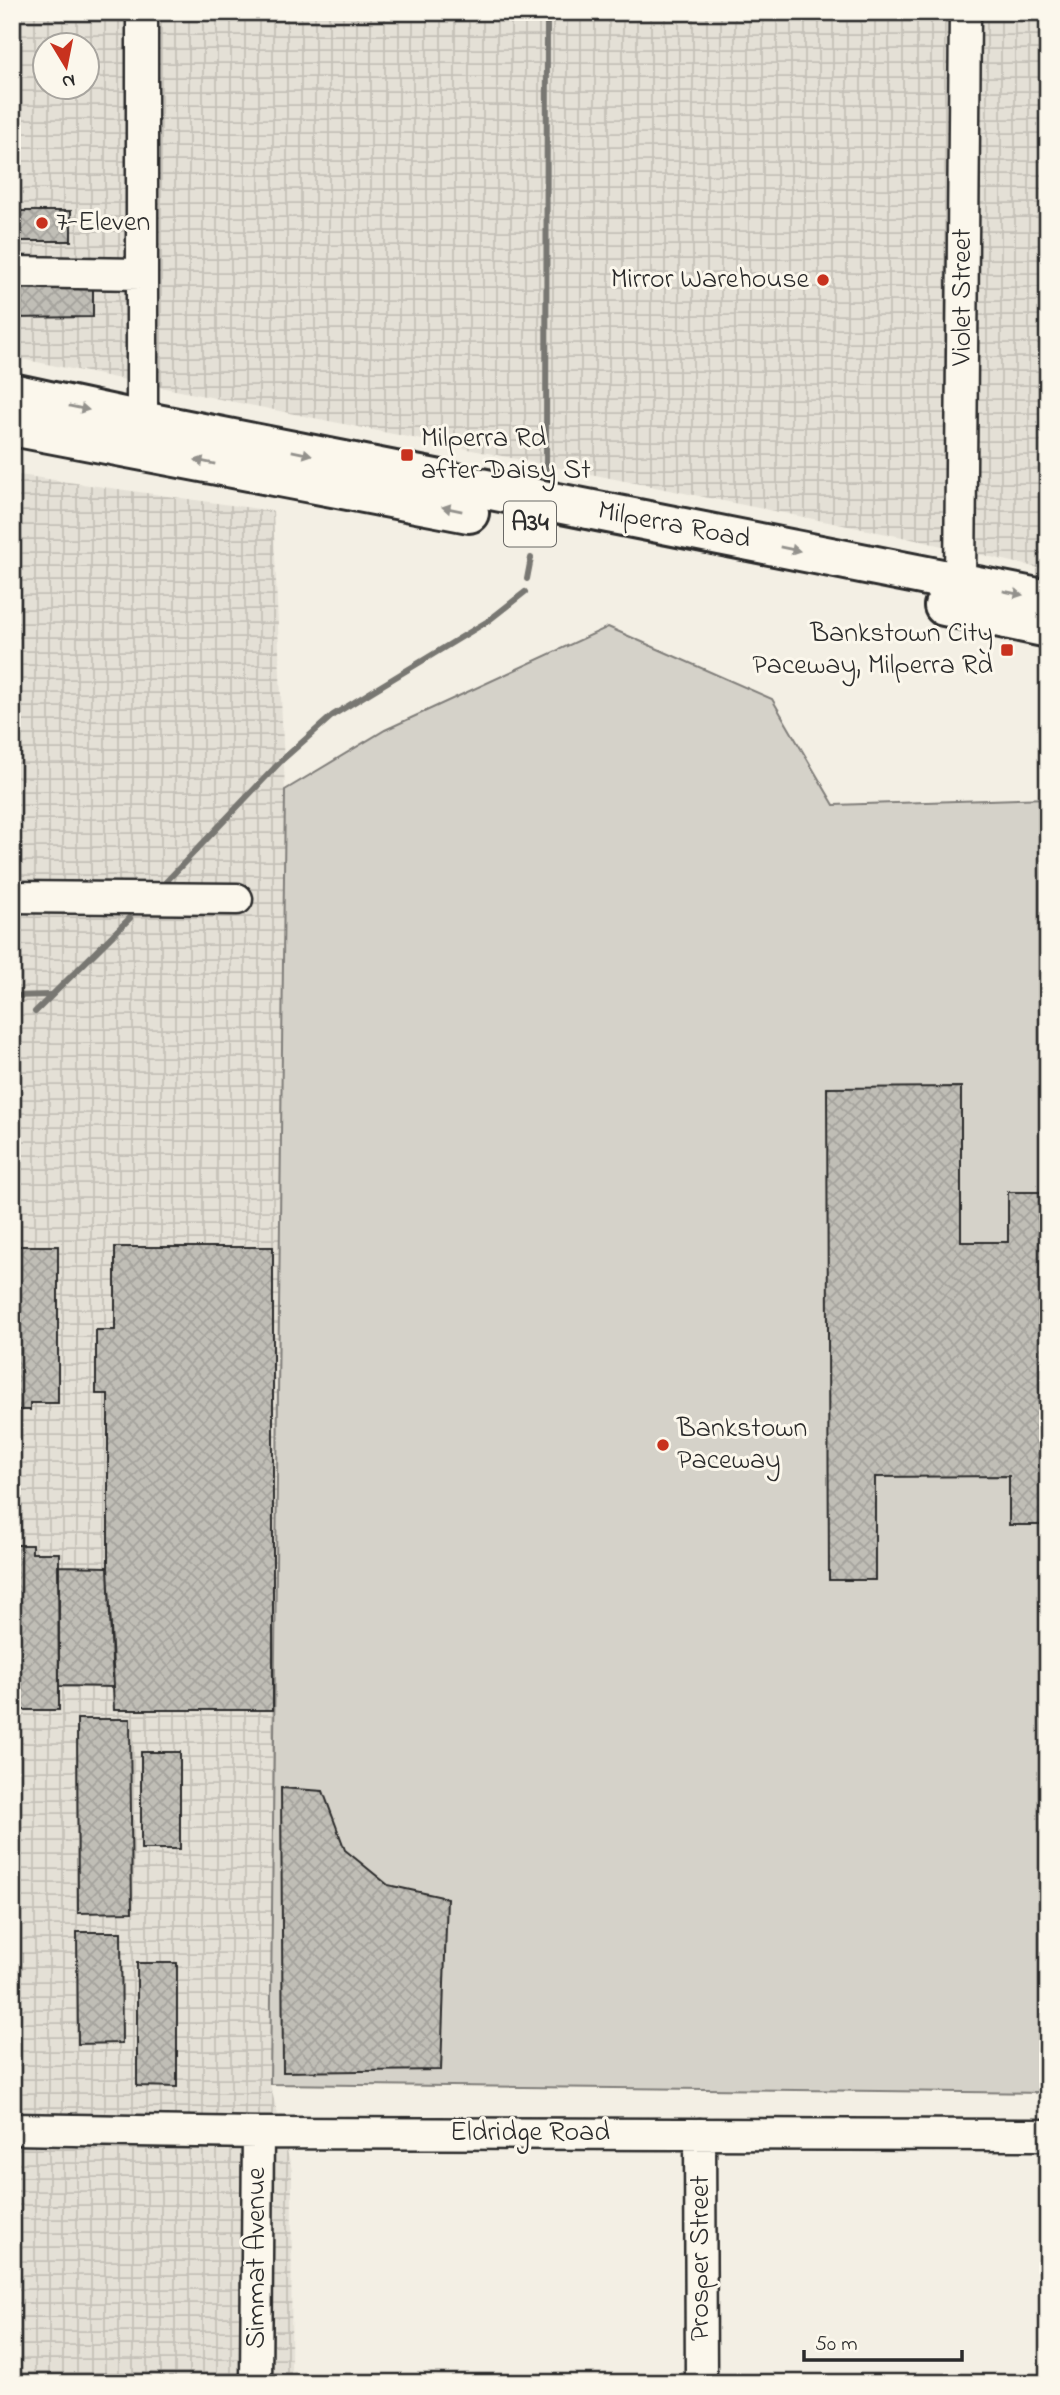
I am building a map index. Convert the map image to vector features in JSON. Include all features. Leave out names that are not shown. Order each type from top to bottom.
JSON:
[{"type":"highway","name":"Milperra Road","points":[[12,393],[1048,600]]},
{"type":"highway","name":"Milperra Road","points":[[12,426],[692,555],[1048,628]]},
{"type":"street","points":[[142,12],[142,421]]},
{"type":"street","name":"Violet Street","points":[[960,582],[965,12]]},
{"type":"street","points":[[12,272],[142,274]]},
{"type":"street","points":[[12,897],[237,899]]},
{"type":"street","name":"Eldridge Road","points":[[12,2129],[258,2133],[1048,2135]]},
{"type":"street","name":"Simmat Avenue","points":[[256,2383],[258,2133]]},
{"type":"street","name":"Prosper Street","points":[[700,2134],[701,2383]]},
{"type":"shaded area","points":[[12,12],[1048,12],[1048,570],[907,538],[12,357]]},
{"type":"shaded area","points":[[12,474],[273,511],[285,790],[270,2084],[292,2170],[291,2383],[12,2383]]},
{"type":"shaded area","name":"Bankstown Paceway","points":[[608,627],[772,699],[834,805],[1048,798],[1048,2093],[270,2084],[285,790],[385,730]]},
{"type":"building","name":"7-Eleven","points":[[12,211],[71,211],[71,241],[17,241],[17,235],[12,235]]},
{"type":"building","name":"7-Eleven","points":[[12,286],[93,286],[93,317],[12,318]]},
{"type":"building","points":[[961,1087],[961,1242],[1008,1242],[1008,1192],[1048,1192],[1048,1525],[1009,1525],[1009,1476],[875,1477],[875,1580],[829,1580],[827,1088]]},
{"type":"building","points":[[12,1246],[58,1246],[58,1403],[30,1403],[30,1410],[12,1410]]},
{"type":"building","points":[[115,1247],[273,1247],[273,1710],[114,1710],[108,1567],[108,1394],[96,1394],[96,1330],[115,1330]]},
{"type":"building","points":[[12,1545],[32,1545],[32,1553],[59,1553],[59,1710],[12,1710]]},
{"type":"building","points":[[58,1566],[108,1567],[114,1687],[59,1686]]},
{"type":"building","points":[[77,1719],[130,1719],[132,1912],[78,1913]]},
{"type":"building","points":[[141,1752],[180,1752],[180,1849],[141,1849]]},
{"type":"building","points":[[281,1788],[323,1791],[345,1850],[388,1885],[447,1898],[441,2070],[283,2072]]},
{"type":"building","points":[[77,1932],[121,1932],[122,2043],[78,2044]]},
{"type":"building","points":[[137,1963],[177,1963],[177,2087],[137,2086]]},
{"type":"waterway","points":[[546,469],[547,12]]},
{"type":"waterway","points":[[527,579],[531,558]]},
{"type":"waterway","points":[[162,886],[282,760],[333,715],[488,621],[525,592]]},
{"type":"waterway","points":[[35,1012],[130,918]]},
{"type":"waterway","points":[[12,996],[50,995]]},
{"type":"place","name":"7-Eleven","points":[[42,223]]},
{"type":"place","name":"Mirror Warehouse","points":[[823,280]]},
{"type":"place","name":"Milperra Rd after Daisy St","points":[[407,455]]},
{"type":"place","name":"Bankstown City Paceway, Milperra Rd","points":[[1007,650]]},
{"type":"place","name":"Bankstown Paceway","points":[[663,1445]]}]
